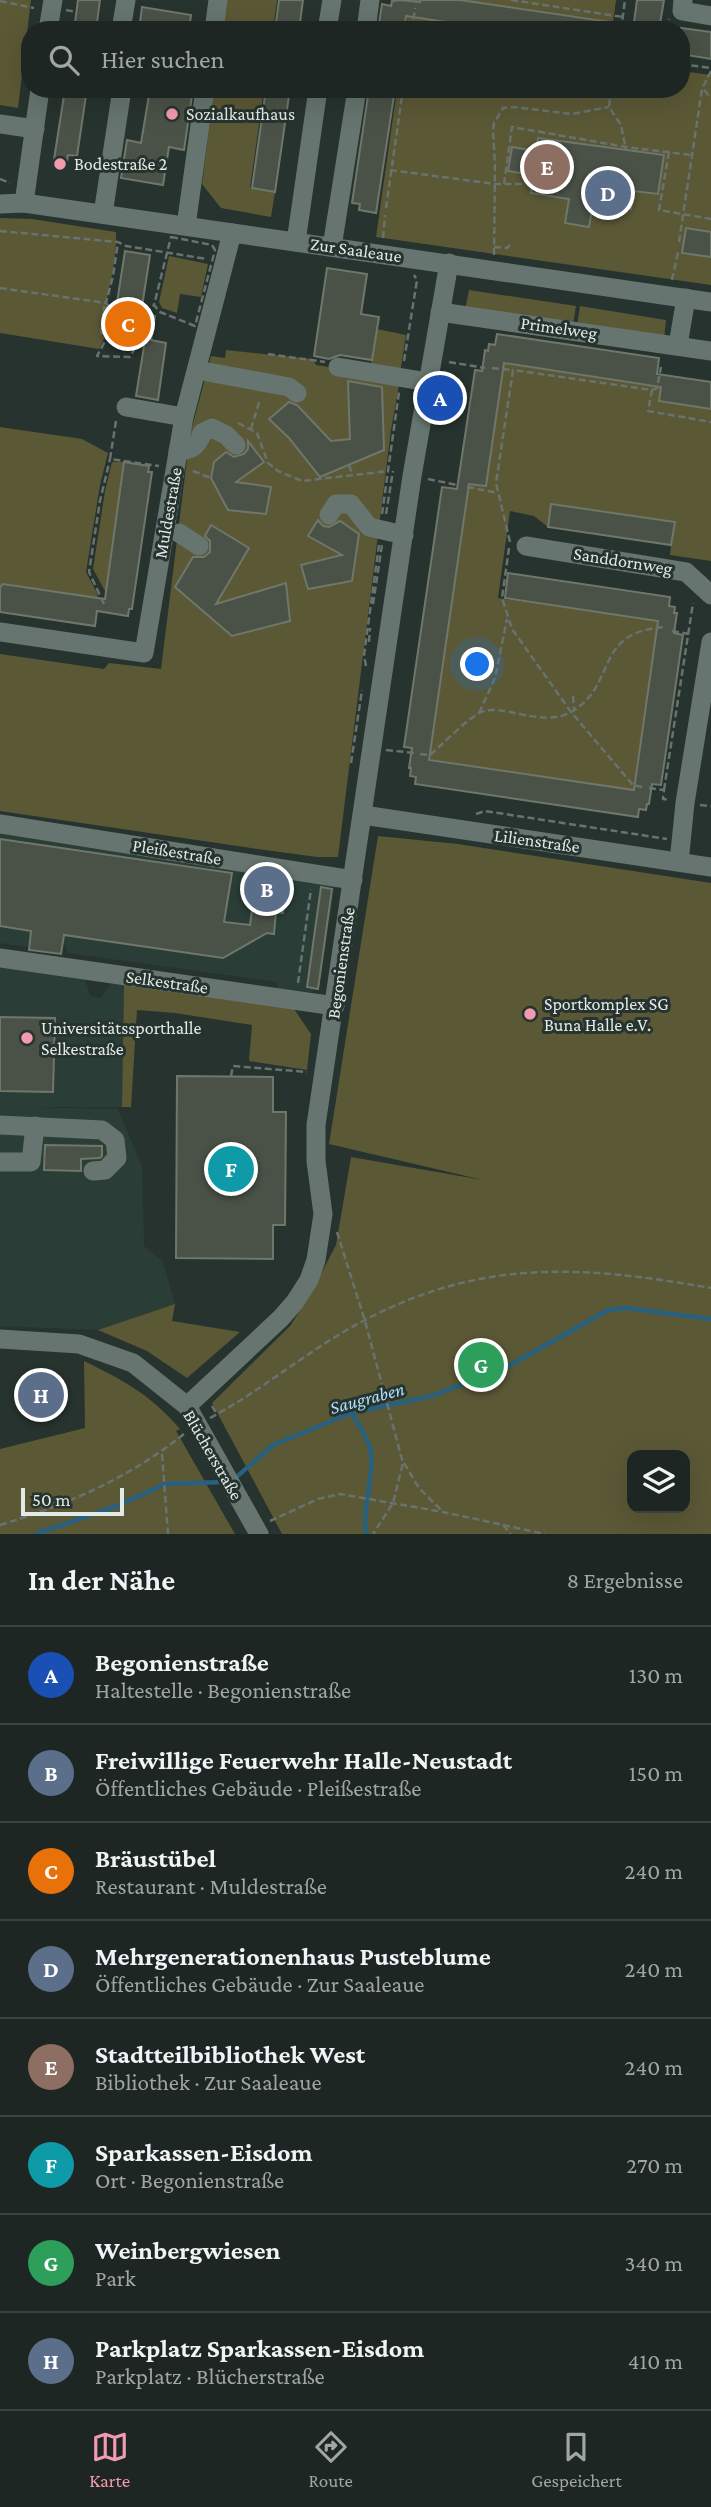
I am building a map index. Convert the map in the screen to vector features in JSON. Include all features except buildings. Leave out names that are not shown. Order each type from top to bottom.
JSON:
[{"type":"street","points":[[122,21],[125,0]]},
{"type":"street","points":[[215,21],[218,0]]},
{"type":"street","points":[[328,21],[331,0]]},
{"type":"street","points":[[367,21],[370,0]]},
{"type":"street","points":[[682,0],[682,11],[711,16]]},
{"type":"street","points":[[24,203],[39,98]]},
{"type":"street","points":[[103,214],[121,98]]},
{"type":"street","points":[[186,226],[204,98]]},
{"type":"street","points":[[296,242],[317,98]]},
{"type":"street","points":[[332,247],[356,98]]},
{"type":"street","points":[[0,124],[34,129]]},
{"type":"street","name":"Zur Saaleaue","points":[[0,204],[24,203],[449,263],[679,291],[711,302]]},
{"type":"street","name":"Muldestraße","points":[[0,632],[144,653],[172,464],[232,233]]},
{"type":"street","name":"Begonienstraße","points":[[187,1406],[267,1332],[295,1302],[309,1280],[316,1260],[323,1214],[315,1141],[429,382],[443,365],[440,312],[449,263]]},
{"type":"street","points":[[678,345],[679,291]]},
{"type":"street","name":"Primelweg","points":[[440,312],[711,351]]},
{"type":"street","points":[[338,367],[429,382]]},
{"type":"street","points":[[197,370],[289,387],[297,393]]},
{"type":"street","points":[[121,412],[184,417]]},
{"type":"street","points":[[172,464],[198,443],[202,433],[212,428],[226,435],[236,445]]},
{"type":"street","points":[[329,515],[336,504],[351,504],[369,527],[404,535]]},
{"type":"street","points":[[179,533],[199,546]]},
{"type":"street","name":"Sanddornweg","points":[[518,545],[686,572],[711,596]]},
{"type":"street","points":[[679,854],[711,642]]},
{"type":"street","name":"Lilienstraße","points":[[363,815],[679,854],[711,867]]},
{"type":"street","name":"Pleißestraße","points":[[0,824],[353,880]]},
{"type":"street","name":"Selkestraße","points":[[0,958],[335,1006]]},
{"type":"street","points":[[0,1125],[102,1130],[115,1140],[117,1158],[105,1170],[93,1171]]},
{"type":"street","points":[[0,1162],[31,1162],[35,1126]]},
{"type":"street","name":"Blücherstraße","points":[[0,1339],[79,1344],[133,1363],[187,1406],[257,1531]]},
{"type":"path","points":[[511,0],[623,17]]},
{"type":"path","points":[[622,21],[625,0]]},
{"type":"path","points":[[0,2],[55,13],[76,12]]},
{"type":"path","points":[[413,21],[415,8]]},
{"type":"path","points":[[680,242],[702,89],[711,70],[690,66]]},
{"type":"path","points":[[702,89],[711,98]]},
{"type":"path","points":[[386,208],[401,98]]},
{"type":"path","points":[[610,98],[609,107],[621,125],[626,148]]},
{"type":"path","points":[[494,260],[493,131],[494,123],[503,108],[572,114],[609,107]]},
{"type":"path","points":[[504,184],[512,127],[626,148],[691,155]]},
{"type":"path","points":[[669,152],[659,210],[711,219]]},
{"type":"path","points":[[390,170],[495,184],[532,184]]},
{"type":"path","points":[[382,244],[385,215]]},
{"type":"path","points":[[0,231],[118,242],[126,246],[214,260]]},
{"type":"path","points":[[0,288],[106,303],[110,308],[109,334],[97,356],[130,357],[141,339],[146,314],[154,305],[170,237],[197,240],[212,245],[215,250],[214,260],[195,326],[160,312],[154,305]]},
{"type":"path","points":[[106,303],[118,242]]},
{"type":"path","points":[[494,247],[507,248],[510,245]]},
{"type":"path","points":[[678,252],[679,291]]},
{"type":"path","points":[[365,677],[367,665],[364,655],[380,530],[417,280],[412,269]]},
{"type":"path","points":[[268,354],[338,363],[338,367]]},
{"type":"path","points":[[443,365],[485,368]]},
{"type":"path","points":[[492,368],[652,390],[657,388],[661,367]]},
{"type":"path","points":[[513,370],[496,483],[518,545],[502,598],[512,629],[572,711],[633,785],[642,787]]},
{"type":"path","points":[[251,429],[260,405],[262,383]]},
{"type":"path","points":[[652,390],[649,411],[711,422]]},
{"type":"path","points":[[104,604],[89,572],[102,491],[121,412]]},
{"type":"path","points":[[237,423],[257,433],[268,463],[278,471],[302,481],[388,471]]},
{"type":"path","points":[[110,459],[163,466],[172,464],[211,478]]},
{"type":"path","points":[[349,465],[352,474]]},
{"type":"path","points":[[368,472],[369,477]]},
{"type":"path","points":[[421,478],[457,485]]},
{"type":"path","points":[[467,487],[498,493]]},
{"type":"path","points":[[685,803],[663,799],[697,582]]},
{"type":"path","points":[[420,754],[430,755],[479,713],[495,678],[508,616]]},
{"type":"path","points":[[479,713],[495,710],[550,718],[572,711],[589,698],[615,648],[638,630],[666,627]]},
{"type":"path","points":[[672,631],[689,634]]},
{"type":"path","points":[[350,773],[362,689]]},
{"type":"path","points":[[572,711],[573,696]]},
{"type":"path","points":[[372,748],[414,753]]},
{"type":"path","points":[[649,788],[664,790]]},
{"type":"path","points":[[466,818],[485,811],[668,839],[679,854]]},
{"type":"path","points":[[296,1000],[313,874]]},
{"type":"path","points":[[231,1076],[233,1066],[324,1074]]},
{"type":"path","points":[[323,1214],[332,1220],[342,1242],[403,1462],[419,1488],[443,1512]]},
{"type":"path","points":[[0,1525],[53,1509],[120,1477],[162,1452],[198,1424],[365,1321],[438,1288],[513,1273],[578,1270],[711,1288]]},
{"type":"path","points":[[162,1452],[168,1534]]},
{"type":"path","points":[[373,1534],[393,1503],[403,1462]]},
{"type":"path","points":[[257,1531],[318,1499],[341,1494],[545,1534]]},
{"type":"path","points":[[503,1525],[512,1534]]},
{"type":"shaded area","points":[[0,0],[31,0],[28,21],[21,21],[21,83],[18,108],[0,105]]},
{"type":"shaded area","points":[[225,0],[277,0],[274,21],[222,21]]},
{"type":"shaded area","points":[[410,0],[616,0],[613,21],[406,21]]},
{"type":"shaded area","points":[[690,72],[711,75],[711,285],[376,237],[396,98],[690,98]]},
{"type":"shaded area","points":[[213,98],[263,98],[250,188],[275,192],[271,217],[221,208],[202,184]]},
{"type":"shaded area","points":[[0,218],[32,219],[116,232],[115,258],[101,333],[105,337],[99,349],[0,333]]},
{"type":"shaded area","points":[[169,256],[208,264],[201,297],[180,294],[177,313],[162,308],[159,302]]},
{"type":"shaded area","points":[[469,290],[576,306],[573,325],[465,310]]},
{"type":"shaded area","points":[[580,306],[666,320],[664,339],[577,326]]},
{"type":"shaded area","points":[[377,329],[406,335],[400,374],[371,365]]},
{"type":"shaded area","points":[[226,350],[312,359],[316,365],[400,379],[391,430],[338,857],[265,850],[0,811],[0,654],[104,669],[109,663],[161,669],[190,435],[211,356],[225,358]]},
{"type":"shaded area","points":[[493,361],[661,386],[659,401],[711,409],[711,561],[670,555],[674,522],[551,504],[548,527],[534,516],[510,511],[498,598],[667,622],[657,632],[635,781],[642,791],[419,758],[430,750],[466,491],[468,483],[486,486],[503,375]]},
{"type":"shaded area","points":[[0,427],[82,439],[108,453],[86,572],[98,595],[97,599],[0,587]]},
{"type":"shaded area","points":[[112,462],[124,462],[106,593],[93,569]]},
{"type":"shaded area","points":[[0,830],[335,884],[319,988],[311,992],[277,991],[277,982],[68,953],[64,942],[30,938],[27,947],[0,943]]},
{"type":"shaded area","points":[[378,836],[458,844],[711,883],[711,1534],[282,1534],[212,1403],[290,1326],[309,1297],[336,1245],[351,1157],[483,1180],[329,1144]]},
{"type":"shaded area","points":[[0,967],[85,979],[90,996],[101,998],[111,983],[124,985],[122,1107],[19,1107],[118,1109],[142,1167],[144,1246],[163,1262],[175,1304],[98,1330],[0,1326]]},
{"type":"shaded area","points":[[124,985],[294,1009],[311,1034],[307,1070],[249,1061],[252,1025],[137,1010],[131,1107],[122,1107]]},
{"type":"shaded area","points":[[175,1304],[172,1321],[240,1332],[187,1378],[147,1351],[98,1330]]},
{"type":"shaded area","points":[[84,1361],[136,1389],[180,1429],[176,1431],[235,1534],[0,1534],[0,1449],[85,1428]]},
{"type":"waterway","name":"Saugraben","points":[[233,1480],[273,1445],[351,1413],[432,1396],[507,1367],[608,1310],[626,1308],[711,1319]]},
{"type":"waterway","points":[[351,1413],[371,1452],[365,1518],[367,1534]]},
{"type":"waterway","name":"Saugraben","points":[[36,1534],[117,1506],[165,1484],[225,1482]]},
{"type":"place","name":"Sozialkaufhaus","points":[[172,114]]},
{"type":"place","name":"Bodestraße 2","points":[[60,164]]},
{"type":"place","name":"Stadtteilbibliothek West","points":[[547,167]]},
{"type":"place","name":"Mehrgenerationenhaus Pusteblume","points":[[608,193]]},
{"type":"place","name":"Bräustübel","points":[[128,324]]},
{"type":"place","name":"Begonienstraße","points":[[440,398]]},
{"type":"place","name":"Freiwillige Feuerwehr Halle-Neustadt","points":[[267,889]]},
{"type":"place","name":"Sportkomplex SG Buna Halle e.V.","points":[[530,1014]]},
{"type":"place","name":"Universitätssporthalle Selkestraße","points":[[27,1038]]},
{"type":"place","name":"Sparkassen-Eisdom","points":[[231,1169]]},
{"type":"place","name":"Weinbergwiesen","points":[[481,1365]]},
{"type":"place","name":"Parkplatz Sparkassen-Eisdom","points":[[41,1395]]}]
